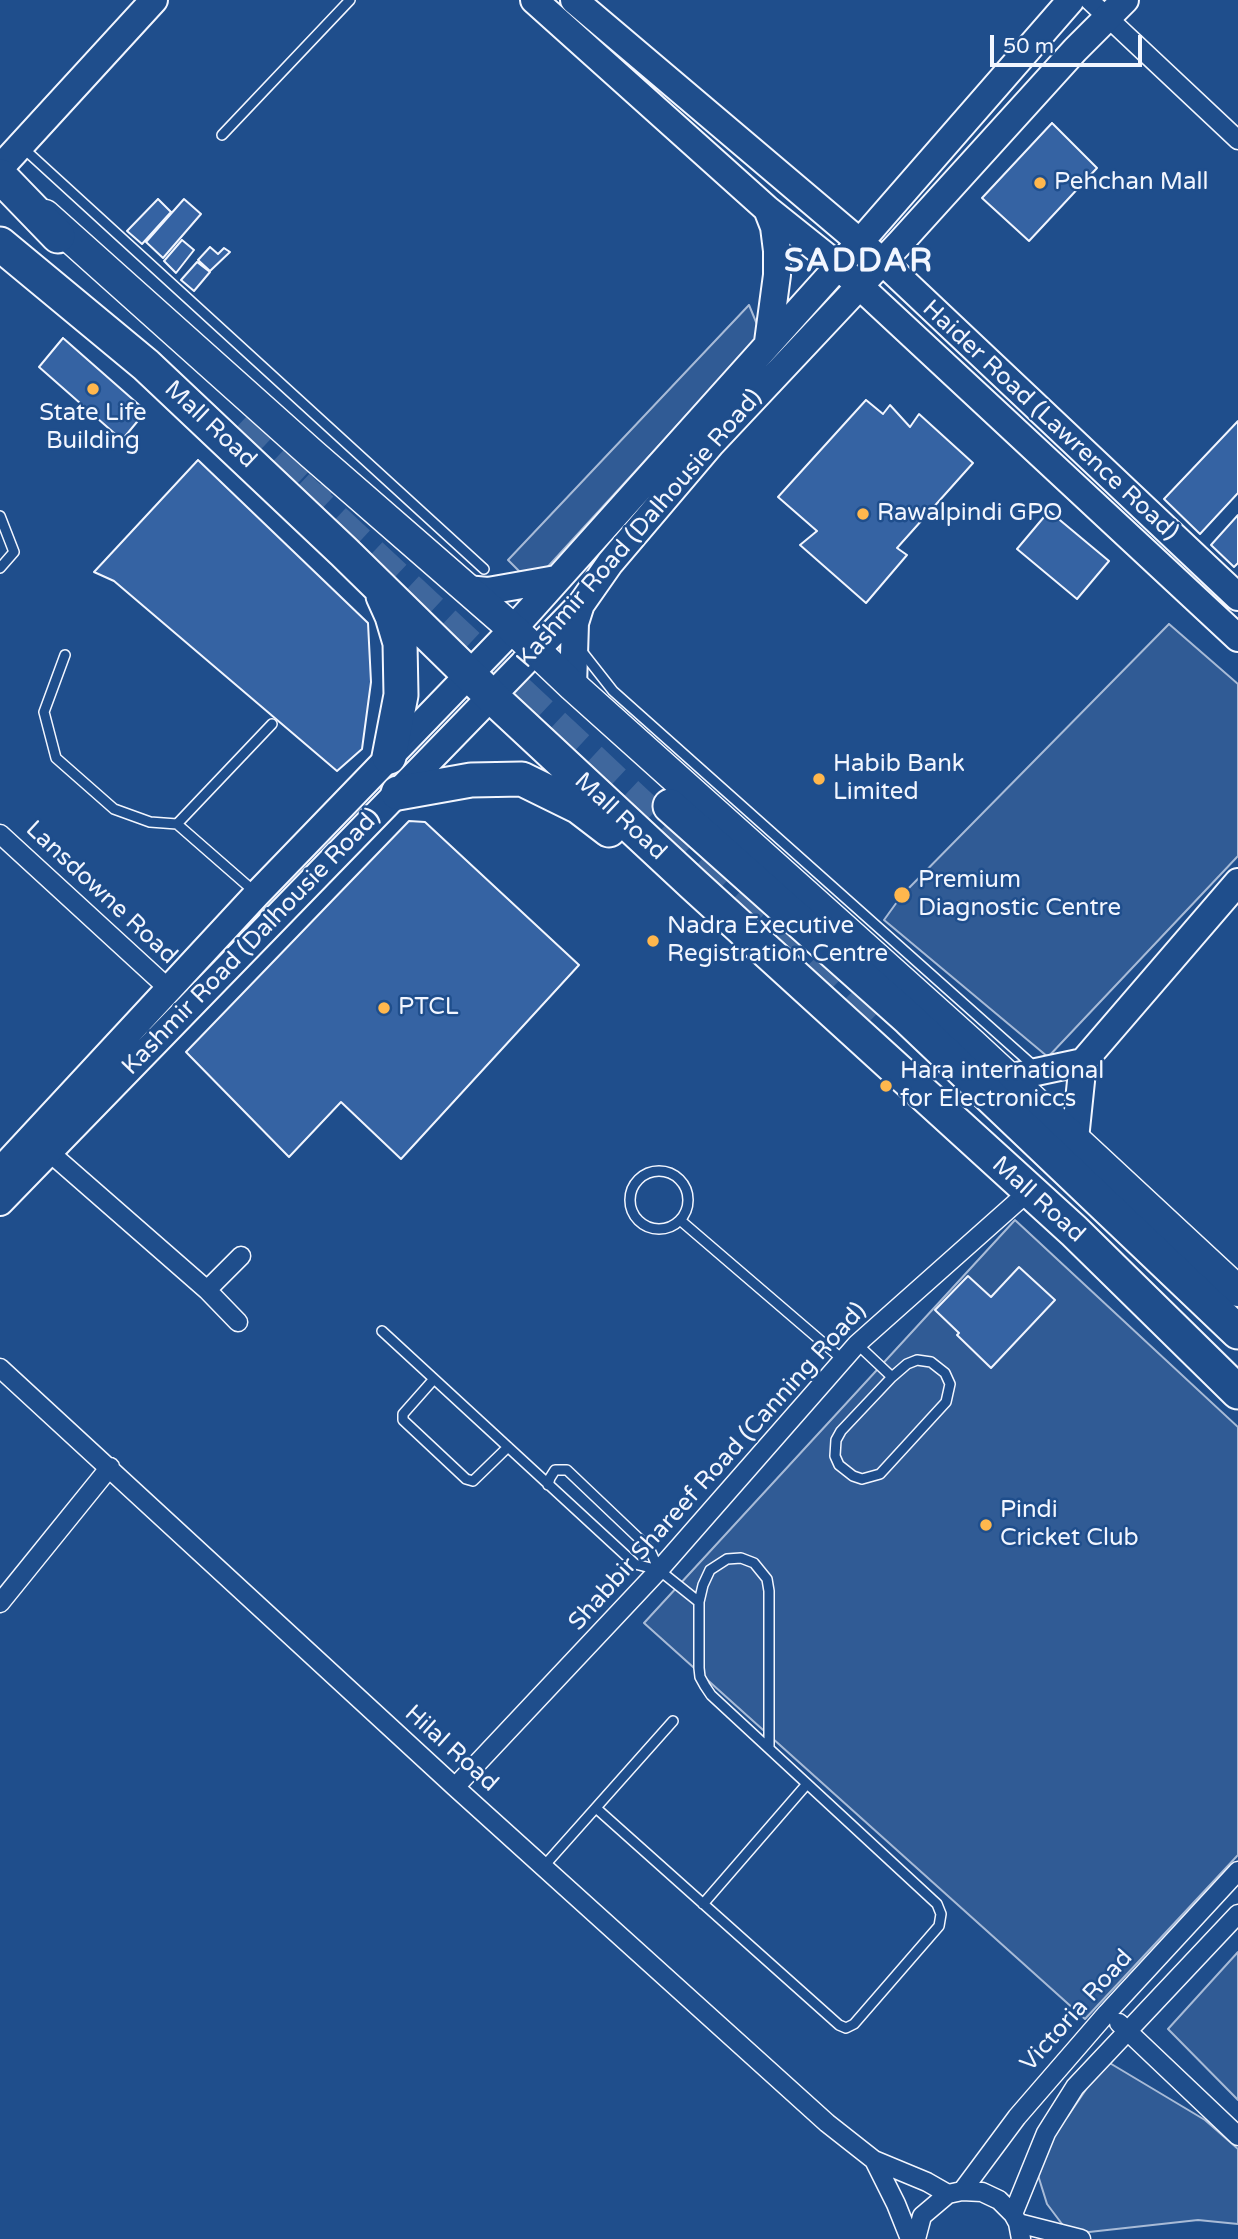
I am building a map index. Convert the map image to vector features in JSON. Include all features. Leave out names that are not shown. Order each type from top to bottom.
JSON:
[{"type":"highway","points":[[0,176],[51,249],[0,231]]},
{"type":"highway","name":"Mall Road","points":[[0,244],[146,365],[480,685],[693,884],[1028,1192],[1074,1231],[1238,1392]]},
{"type":"highway","points":[[378,586],[393,616],[400,643],[401,695],[389,757]]},
{"type":"highway","points":[[398,793],[471,780],[522,779],[579,807],[640,854],[693,884]]},
{"type":"highway","name":"Mall Road","points":[[670,806],[909,1019],[1238,1332]]},
{"type":"main road","points":[[0,176],[475,579],[513,629],[573,686],[1009,1078],[1238,1291]]},
{"type":"street","points":[[0,168],[154,0]]},
{"type":"street","points":[[534,0],[767,209],[837,265],[1238,638]]},
{"type":"street","name":"Haider Road (Lawrence Road)","points":[[574,0],[882,261],[1238,597]]},
{"type":"street","name":"Kashmir Road (Dalhousie Road)","points":[[0,1202],[398,793],[480,685],[513,629],[860,242],[1071,0]]},
{"type":"street","points":[[1107,6],[1238,140]]},
{"type":"street","name":"Kashmir Road (Dalhousie Road)","points":[[0,1171],[257,894],[389,757],[480,685],[536,650],[582,603],[610,564],[711,444],[1074,50],[1107,6]]},
{"type":"street","points":[[767,209],[774,227],[777,251],[777,275],[768,342]]},
{"type":"street","points":[[475,579],[488,591],[556,579]]},
{"type":"street","points":[[573,686],[573,640],[582,603]]},
{"type":"street","name":"Lansdowne Road","points":[[0,834],[169,989]]},
{"type":"street","points":[[1074,1139],[1083,1062],[1238,882]]},
{"type":"street","points":[[1009,1078],[1083,1062]]},
{"type":"street","points":[[48,1150],[207,1290],[238,1322]]},
{"type":"street","name":"Shabbir Shareef Road (Canning Road)","points":[[455,1787],[659,1570],[856,1344],[1028,1192]]},
{"type":"street","points":[[207,1290],[241,1256]]},
{"type":"street","name":"Hilal Road","points":[[0,1367],[455,1787],[827,2123],[874,2160],[955,2193],[982,2192],[999,2200],[1018,2225]]},
{"type":"street","points":[[0,1604],[110,1467]]},
{"type":"street","name":"Victoria Road","points":[[916,2239],[922,2216],[955,2193],[1107,2013],[1238,1871]]},
{"type":"street","name":"Victoria Road","points":[[1018,2225],[1046,2133],[1075,2087],[1238,1914]]},
{"type":"street","points":[[1107,2013],[1238,2136]]},
{"type":"street","name":"Hilal Road","points":[[874,2160],[897,2204],[910,2239]]},
{"type":"street","points":[[1018,2225],[1082,2239]]},
{"type":"lane","points":[[222,135],[350,0]]},
{"type":"lane","points":[[20,146],[475,579]]},
{"type":"lane","points":[[0,516],[14,552],[0,568]]},
{"type":"lane","points":[[573,640],[613,691],[1040,1071]]},
{"type":"lane","points":[[65,655],[44,712],[56,758],[114,809],[150,822],[177,824],[257,894]]},
{"type":"lane","points":[[177,824],[272,724]]},
{"type":"lane","points":[[667,1171],[678,1177],[688,1198],[686,1210],[680,1220],[669,1227],[657,1229],[646,1226],[636,1218],[630,1195],[643,1175],[667,1171]]},
{"type":"lane","points":[[680,1220],[842,1359]]},
{"type":"lane","points":[[382,1331],[635,1564],[659,1570],[699,1602]]},
{"type":"lane","points":[[856,1344],[892,1377]]},
{"type":"lane","points":[[917,1360],[930,1362],[940,1367],[948,1379],[950,1392],[946,1402],[880,1474],[862,1479],[853,1476],[839,1465],[835,1456],[836,1440],[892,1377],[907,1364],[917,1360]]},
{"type":"lane","points":[[434,1379],[403,1414],[403,1420],[466,1479],[473,1482],[508,1447]]},
{"type":"lane","points":[[548,1485],[555,1470],[567,1470],[649,1548],[659,1570]]},
{"type":"lane","points":[[596,1808],[839,2025],[846,2028],[854,2024],[939,1926],[941,1914],[937,1904],[711,1695],[700,1677],[699,1602],[710,1570],[727,1559],[741,1558],[754,1563],[767,1579],[769,1748]]},
{"type":"lane","points":[[544,1866],[673,1721]]},
{"type":"lane","points":[[703,1903],[807,1784]]},
{"type":"shaded area","points":[[749,305],[761,334],[532,584],[508,560]]},
{"type":"shaded area","points":[[1169,624],[1238,684],[1238,856],[1048,1057],[884,920],[902,895]]},
{"type":"shaded area","name":"Pindi Cricket Club","points":[[1015,1220],[1238,1427],[1238,1855],[1085,2019],[644,1623]]},
{"type":"shaded area","points":[[1238,1952],[1238,2100],[1168,2029]]},
{"type":"shaded area","points":[[1108,2062],[1205,2120],[1238,2149],[1238,2224],[1198,2220],[1089,2232],[1065,2228],[1047,2204],[1037,2172],[1048,2137],[1068,2116]]},
{"type":"building","name":"Pehchan Mall","points":[[1052,123],[1097,168],[1029,241],[982,198]]},
{"type":"building","points":[[158,199],[171,212],[142,244],[127,231]]},
{"type":"building","points":[[184,199],[201,214],[163,258],[146,242]]},
{"type":"building","points":[[182,240],[194,250],[176,273],[164,261]]},
{"type":"building","points":[[210,247],[218,254],[224,248],[230,252],[210,271],[198,260]]},
{"type":"building","points":[[197,262],[210,272],[194,291],[181,280]]},
{"type":"building","name":"State Life Building","points":[[63,338],[146,411],[122,440],[39,367]]},
{"type":"building","name":"Rawalpindi GPO","points":[[866,400],[883,414],[890,405],[910,427],[919,414],[973,463],[897,548],[907,555],[866,603],[800,545],[817,531],[778,497]]},
{"type":"building","points":[[1238,421],[1238,493],[1200,534],[1164,499]]},
{"type":"building","points":[[198,460],[368,623],[371,682],[362,749],[337,771],[114,581],[94,572]]},
{"type":"building","points":[[1049,511],[1109,561],[1077,599],[1017,549]]},
{"type":"building","points":[[1238,515],[1238,563],[1234,567],[1211,545]]},
{"type":"building","name":"PTCL","points":[[409,821],[425,822],[579,965],[401,1159],[341,1102],[289,1157],[186,1052]]},
{"type":"building","points":[[1019,1267],[1055,1300],[991,1368],[935,1310],[968,1276],[991,1297]]},
{"type":"tunnel","points":[[248,415],[331,494]]},
{"type":"tunnel","points":[[298,486],[778,934],[875,1030]]},
{"type":"place","name":"Pehchan Mall","points":[[1040,183]]},
{"type":"place","name":"State Life Building","points":[[93,389]]},
{"type":"place","name":"Rawalpindi GPO","points":[[863,514]]},
{"type":"place","name":"Habib Bank Limited","points":[[819,779]]},
{"type":"place","name":"Premium Diagnostic Centre","points":[[902,895]]},
{"type":"place","name":"Nadra Executive Registration Centre","points":[[653,941]]},
{"type":"place","name":"PTCL","points":[[384,1008]]},
{"type":"place","name":"Hara international for Electroniccs","points":[[886,1086]]},
{"type":"place","name":"Pindi Cricket Club","points":[[986,1525]]},
{"type":"district","name":"SADDAR","points":[[859,263]]}]
